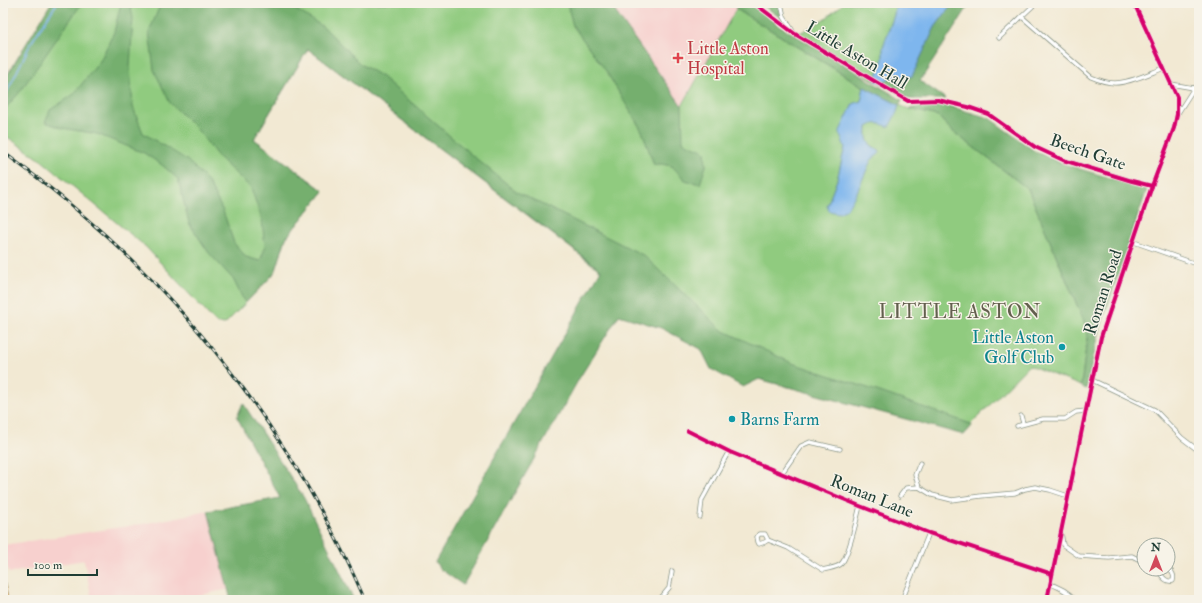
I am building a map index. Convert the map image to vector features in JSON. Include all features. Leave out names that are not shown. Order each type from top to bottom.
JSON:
[{"type":"highway","points":[[3,585],[6,600]]},
{"type":"street","name":"Little Aston Hall","points":[[754,3],[795,34],[908,101]]},
{"type":"street","name":"Little Aston Hall","points":[[781,3],[784,17],[795,34]]},
{"type":"street","points":[[999,38],[1036,3]]},
{"type":"street","name":"Roman Road","points":[[1047,600],[1060,529],[1101,337],[1152,186],[1174,128],[1177,114],[1177,97],[1172,84],[1134,3]]},
{"type":"street","points":[[1022,17],[1091,77],[1106,82],[1116,83],[1164,68]]},
{"type":"street","points":[[1172,84],[1199,89]]},
{"type":"street","points":[[1177,114],[1194,88]]},
{"type":"street","name":"Beech Gate","points":[[908,101],[938,100],[968,107],[988,114],[1035,147],[1063,160],[1152,186]]},
{"type":"street","points":[[1134,242],[1199,265]]},
{"type":"street","points":[[1092,380],[1155,410],[1182,438],[1199,451]]},
{"type":"street","points":[[1016,426],[1043,419],[1065,419],[1076,412],[1086,411]]},
{"type":"street","points":[[1021,416],[1022,424]]},
{"type":"street","name":"Roman Lane","points":[[688,431],[729,451],[860,506],[929,533],[1052,574]]},
{"type":"street","points":[[782,473],[801,446],[810,442],[840,449]]},
{"type":"street","points":[[700,517],[702,500],[729,451]]},
{"type":"street","points":[[919,487],[915,475],[920,463]]},
{"type":"street","points":[[900,496],[906,488],[919,487],[932,495],[952,500],[1015,493],[1035,487],[1068,496]]},
{"type":"street","points":[[768,540],[788,548],[823,570],[836,567],[842,563],[847,554],[860,506]]},
{"type":"street","points":[[1060,529],[1063,546],[1079,556],[1109,558],[1132,556],[1136,558]]},
{"type":"street","name":"Roman Lane","points":[[902,600],[929,533]]},
{"type":"street","points":[[1157,570],[1171,572],[1174,574],[1173,581],[1166,581],[1157,570]]},
{"type":"street","points":[[659,600],[669,588],[672,571]]},
{"type":"street","points":[[1051,584],[1064,590],[1075,600]]},
{"type":"shaded area","name":"Little Aston Hospital","points":[[609,3],[736,3],[736,9],[682,106]]},
{"type":"shaded area","points":[[208,511],[229,589],[178,600],[92,600],[84,560],[9,573],[3,551],[3,545],[142,524]]},
{"type":"green space","points":[[51,3],[82,3],[19,93],[3,111],[3,82]]},
{"type":"green space","name":"Little Aston Golf Club","points":[[57,3],[609,3],[682,106],[736,9],[864,87],[861,101],[853,104],[848,116],[845,147],[837,180],[827,206],[857,192],[871,160],[880,150],[868,142],[867,127],[874,123],[882,124],[897,112],[899,105],[938,116],[951,130],[1028,189],[1088,331],[1081,386],[1029,365],[971,424],[945,428],[759,379],[601,271],[308,49],[254,139],[324,191],[286,238],[276,270],[271,277],[225,324],[216,323],[146,247],[41,160],[3,134],[3,85]]},
{"type":"green space","points":[[121,3],[132,3],[131,8],[133,18],[130,67],[133,107],[143,133],[187,160],[207,180],[223,211],[234,243],[246,257],[260,261],[265,248],[262,220],[251,188],[219,158],[196,128],[170,103],[154,70],[149,32],[161,3],[287,4],[325,28],[360,64],[381,76],[517,192],[643,255],[722,330],[792,363],[880,392],[971,424],[972,426],[964,435],[759,379],[743,387],[711,369],[701,349],[661,328],[619,315],[580,377],[463,585],[440,569],[435,562],[601,270],[308,49],[254,139],[324,191],[286,238],[276,270],[245,303],[233,279],[209,253],[189,223],[178,179],[162,165],[144,153],[97,134],[62,128],[45,122],[50,110],[73,95],[100,61],[114,32]]},
{"type":"green space","points":[[567,3],[609,3],[682,106],[683,142],[705,151],[706,166],[700,184],[685,180],[672,166],[661,164],[654,165],[642,131],[606,71],[573,26]]},
{"type":"green space","points":[[736,3],[751,3],[777,24],[902,100],[899,105],[864,87],[736,9]]},
{"type":"green space","points":[[760,3],[778,3],[782,17],[781,18]]},
{"type":"green space","points":[[844,3],[896,3],[894,15],[883,47],[883,59],[875,81],[798,34],[825,19]]},
{"type":"green space","points":[[953,3],[972,3],[920,81],[946,99],[909,99],[881,83],[892,77],[912,76],[935,27]]},
{"type":"green space","points":[[939,103],[989,118],[1036,152],[1063,164],[1147,189],[1100,329],[1086,389],[1081,386],[1088,331],[1028,189],[951,130],[938,116],[909,109]]},
{"type":"green space","points":[[243,403],[304,498],[354,600],[231,600],[208,511],[280,498],[237,417]]},
{"type":"water","points":[[896,3],[953,3],[935,27],[912,76],[897,79],[892,77],[881,83],[875,81],[883,59],[883,47],[894,15]]},
{"type":"water","points":[[864,87],[899,105],[889,127],[873,124],[867,127],[868,142],[880,151],[879,154],[871,160],[857,192],[847,209],[839,213],[829,211],[827,206],[837,180],[845,147],[839,133],[853,104],[861,101]]},
{"type":"waterway","points":[[3,100],[31,43],[57,3]]},
{"type":"railway","points":[[3,152],[61,196],[124,253],[167,296],[207,342],[279,439],[310,491],[339,545],[365,600]]},
{"type":"cycle path","points":[[754,3],[795,34],[908,101],[938,100],[968,107],[988,114],[1035,147],[1063,160],[1152,186]]},
{"type":"cycle path","points":[[1047,600],[1101,337],[1152,186],[1174,128],[1177,114],[1177,97],[1134,3]]},
{"type":"cycle path","points":[[688,431],[730,452],[860,506],[929,533],[1052,574]]},
{"type":"place","name":"Little Aston Hospital","points":[[678,58]]},
{"type":"place","name":"Little Aston Golf Club","points":[[1062,347]]},
{"type":"place","name":"Barns Farm","points":[[732,419]]},
{"type":"district","name":"LITTLE ASTON","points":[[960,312]]}]
